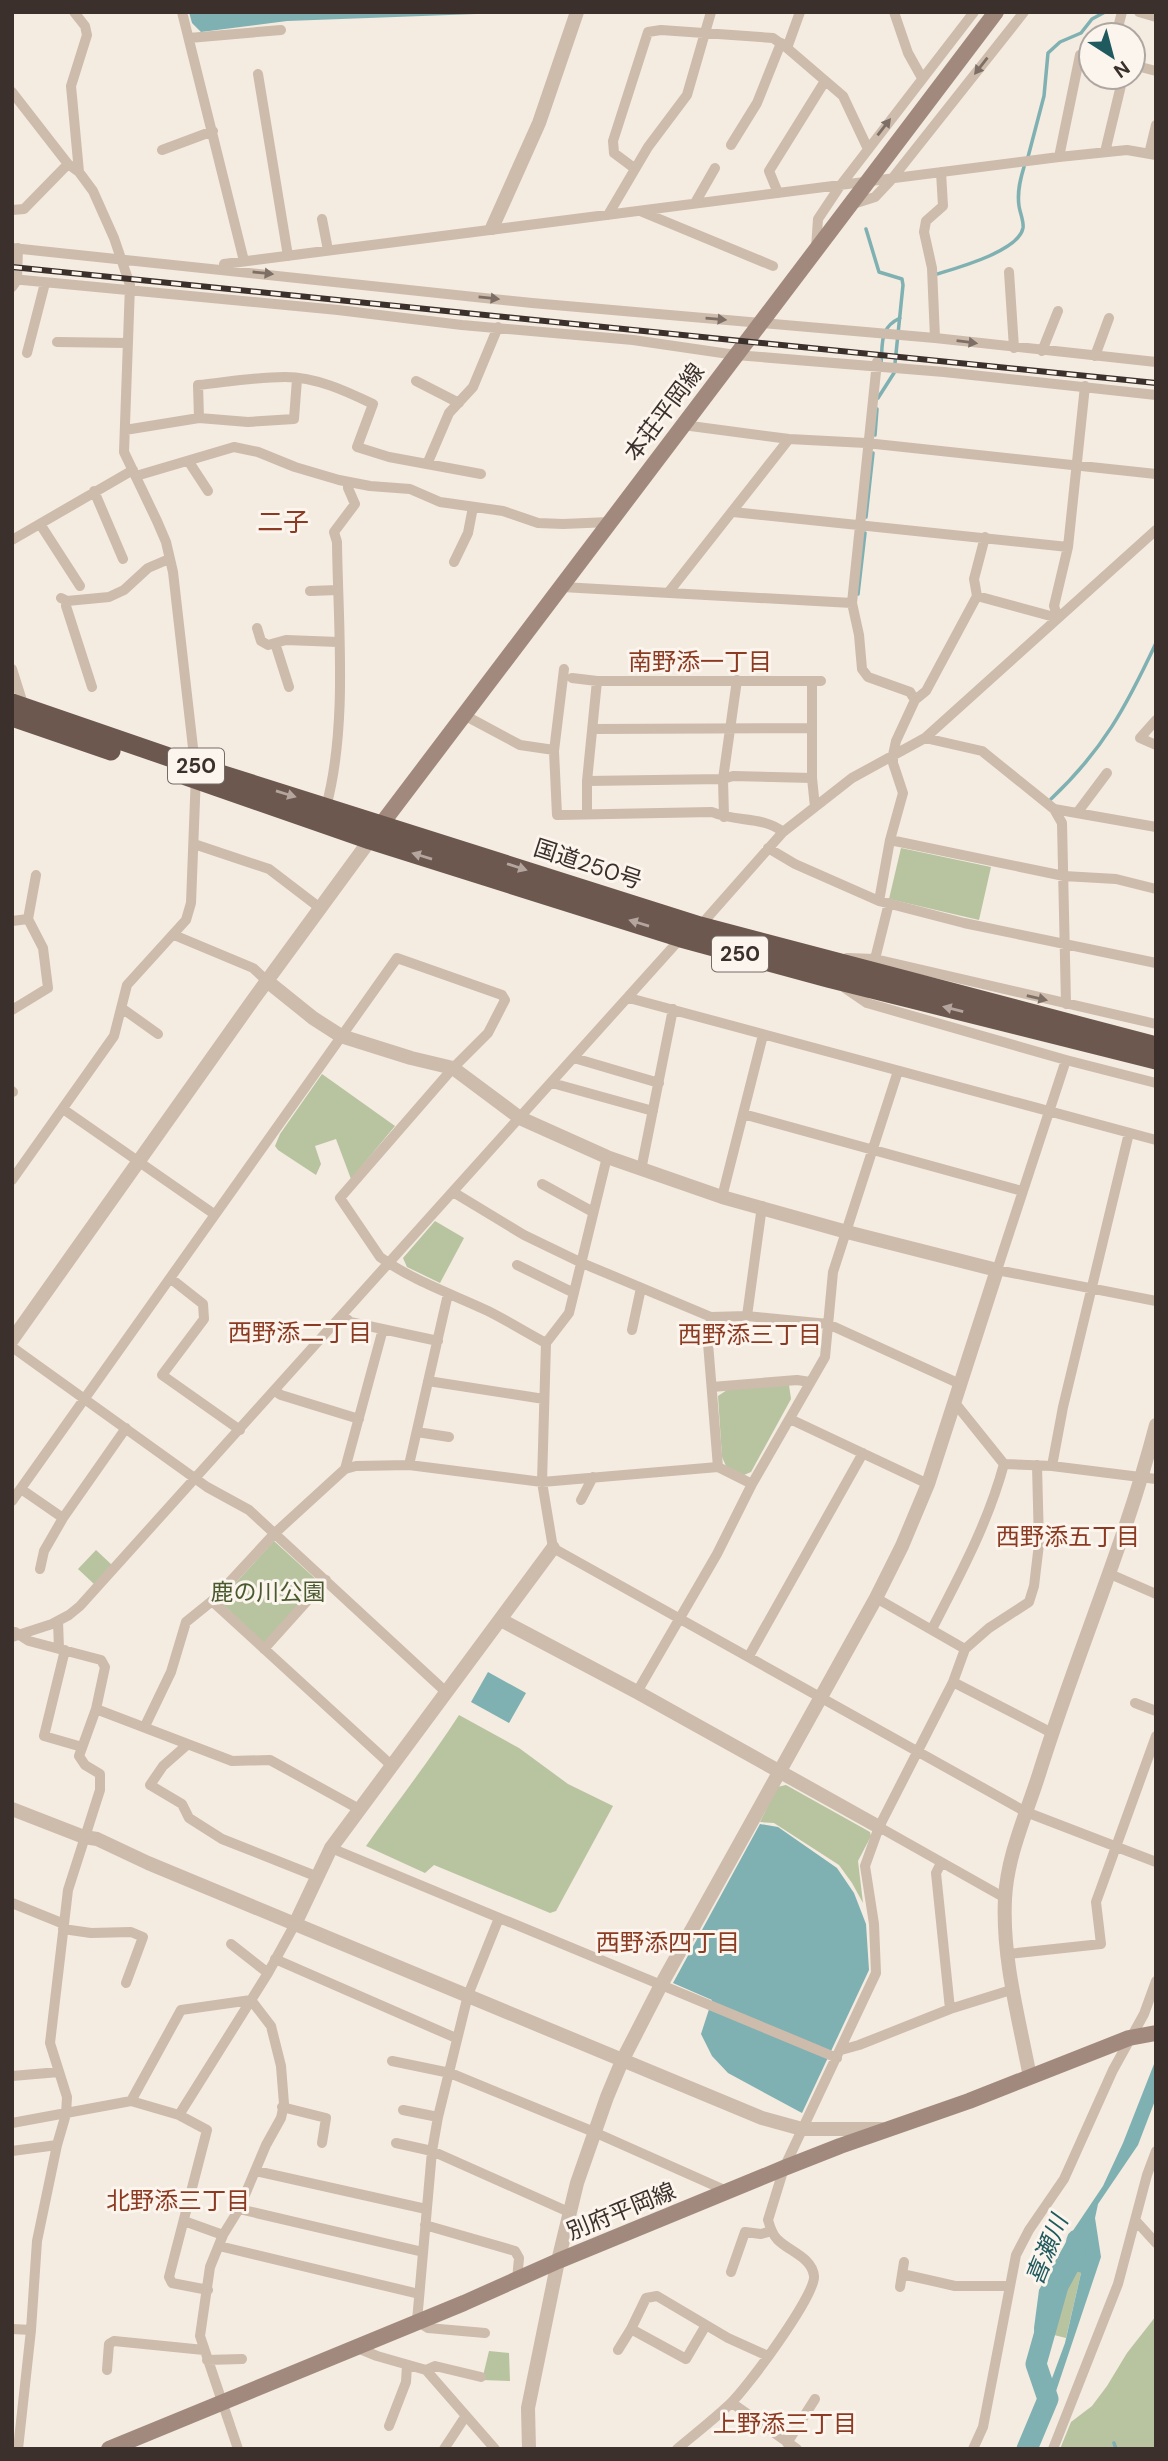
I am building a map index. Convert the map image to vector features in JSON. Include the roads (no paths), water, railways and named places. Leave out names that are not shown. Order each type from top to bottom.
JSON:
[{"type":"highway","name":"国道250号","points":[[16,709],[195,773],[681,937],[828,978],[1116,1044],[1156,1046]]},
{"type":"highway","name":"国道250号","points":[[195,773],[326,807],[376,832],[1116,1044],[1156,1060]]},
{"type":"main road","name":"本荘平岡線","points":[[376,832],[996,12]]},
{"type":"main road","name":"別府平岡線","points":[[109,2449],[784,2168],[1143,2035]]},
{"type":"street","points":[[74,12],[85,26],[87,35],[71,86],[79,172]]},
{"type":"street","points":[[182,12],[244,261]]},
{"type":"street","points":[[492,228],[539,123],[577,12]]},
{"type":"street","points":[[608,215],[635,168],[687,95],[711,12]]},
{"type":"street","points":[[894,12],[908,54],[922,78]]},
{"type":"street","points":[[816,247],[818,219],[868,149],[974,12]]},
{"type":"street","points":[[847,207],[875,197],[891,180],[1024,12]]},
{"type":"street","points":[[1139,12],[1156,17]]},
{"type":"street","points":[[732,145],[803,14]]},
{"type":"street","points":[[189,38],[281,30]]},
{"type":"street","points":[[635,168],[614,153],[613,141],[648,32],[661,30],[774,38],[843,96],[868,149]]},
{"type":"street","points":[[1059,157],[1077,70]]},
{"type":"street","points":[[258,74],[288,256]]},
{"type":"street","points":[[778,193],[769,171],[825,80]]},
{"type":"street","points":[[1105,152],[1120,91]]},
{"type":"street","points":[[12,92],[68,164],[79,172],[93,191],[130,285],[124,452],[157,521],[173,572],[195,773],[191,903],[186,920],[128,985],[114,1036],[12,1180]]},
{"type":"street","points":[[757,103],[768,109]]},
{"type":"street","points":[[665,106],[677,110]]},
{"type":"street","points":[[208,267],[492,228],[840,187],[1059,157],[1127,150],[1152,154],[1156,125]]},
{"type":"street","points":[[162,150],[177,150],[213,131]]},
{"type":"street","points":[[12,210],[24,209],[68,164]]},
{"type":"street","points":[[695,203],[715,168]]},
{"type":"street","points":[[935,338],[932,268],[924,232],[926,220],[943,206],[940,172]]},
{"type":"street","points":[[640,211],[773,266]]},
{"type":"street","points":[[322,219],[328,250]]},
{"type":"street","points":[[1156,362],[935,338],[531,303],[15,248],[14,282],[633,340],[736,355],[876,364],[1156,395]]},
{"type":"street","points":[[1009,272],[1014,348]]},
{"type":"street","points":[[27,353],[46,283]]},
{"type":"street","points":[[1042,351],[1058,311]]},
{"type":"street","points":[[1095,356],[1109,318]]},
{"type":"street","points":[[19,327],[32,330]]},
{"type":"street","points":[[428,462],[449,413],[472,387],[498,327]]},
{"type":"street","points":[[57,342],[128,343]]},
{"type":"street","points":[[876,364],[852,603],[859,635],[862,669],[868,677],[910,692],[915,700]]},
{"type":"street","points":[[199,418],[198,385],[287,377],[341,389],[373,404],[357,447],[390,457],[481,474]]},
{"type":"street","points":[[125,430],[199,418],[248,422],[294,419],[297,379]]},
{"type":"street","points":[[416,381],[459,403]]},
{"type":"street","points":[[1058,618],[1054,606],[1068,547],[1085,386]]},
{"type":"street","points":[[682,425],[789,439],[866,443],[1156,474]]},
{"type":"street","points":[[668,593],[789,439]]},
{"type":"street","points":[[12,541],[94,492],[134,473],[189,462],[214,451],[234,447],[258,452],[314,473],[348,482],[410,489],[429,499],[503,511],[538,523],[610,522]]},
{"type":"street","points":[[189,462],[208,491]]},
{"type":"street","points":[[321,533],[334,532],[355,504],[348,482]]},
{"type":"street","points":[[94,492],[123,559]]},
{"type":"street","points":[[454,562],[468,533],[473,507]]},
{"type":"street","points":[[733,512],[1068,547]]},
{"type":"street","points":[[40,524],[80,586]]},
{"type":"street","points":[[14,1634],[58,1620],[80,1606],[681,937],[699,926],[783,832],[852,778],[925,738],[1156,530]]},
{"type":"street","points":[[326,807],[332,780],[340,704],[338,542],[334,532]]},
{"type":"street","points":[[876,959],[890,840],[903,793],[893,755],[915,700],[926,691],[977,596],[974,579],[985,537]]},
{"type":"street","points":[[92,687],[64,599],[109,597],[124,590],[148,569],[169,559]]},
{"type":"street","points":[[562,587],[852,603]]},
{"type":"street","points":[[310,591],[338,590]]},
{"type":"street","points":[[977,596],[1058,618]]},
{"type":"street","points":[[257,628],[261,641],[268,645],[286,640],[338,642]]},
{"type":"street","points":[[275,643],[289,687]]},
{"type":"street","points":[[564,668],[554,750],[556,815],[712,812],[724,817],[774,824],[783,832]]},
{"type":"street","points":[[12,669],[16,709]]},
{"type":"street","points":[[572,678],[597,681],[817,681],[811,727],[815,807]]},
{"type":"street","points":[[724,817],[723,779],[737,680]]},
{"type":"street","points":[[586,814],[597,681]]},
{"type":"street","points":[[464,715],[520,745],[554,750]]},
{"type":"street","points":[[1156,720],[1140,738],[1156,744]]},
{"type":"street","points":[[593,729],[811,727]]},
{"type":"street","points":[[925,738],[982,751],[1054,808],[1062,822],[1066,1004]]},
{"type":"street","points":[[1077,813],[1107,773]]},
{"type":"street","points":[[587,781],[723,779],[733,776],[812,778]]},
{"type":"street","points":[[1054,808],[1156,827]]},
{"type":"street","points":[[12,1340],[376,832]]},
{"type":"street","points":[[890,840],[1064,876],[1116,879],[1156,889]]},
{"type":"street","points":[[194,844],[269,869],[320,908]]},
{"type":"street","points":[[768,848],[796,864],[884,902],[964,923],[1156,962]]},
{"type":"street","points":[[12,1010],[48,988],[43,948],[28,919],[36,876]]},
{"type":"street","points":[[12,920],[28,919]]},
{"type":"street","points":[[174,935],[253,968],[313,1018],[341,1036],[453,1068],[520,1118],[641,1170],[722,1197],[997,1270],[1156,1300]]},
{"type":"street","points":[[12,1501],[397,958],[502,995],[505,1000],[488,1033],[453,1068],[340,1198],[380,1257],[389,1264],[546,1343]]},
{"type":"street","points":[[817,958],[876,959],[1156,1024]]},
{"type":"street","points":[[828,978],[867,1003],[1156,1083]]},
{"type":"street","points":[[629,998],[1156,1140]]},
{"type":"street","points":[[122,1009],[158,1034]]},
{"type":"street","points":[[641,1170],[673,1009]]},
{"type":"street","points":[[722,1197],[763,1035]]},
{"type":"street","points":[[574,1058],[659,1083]]},
{"type":"street","points":[[529,2449],[528,2408],[558,2261],[594,2132],[622,2061],[661,1985],[876,1598],[902,1546],[929,1484],[1066,1060]]},
{"type":"street","points":[[637,1692],[825,1357],[833,1272],[898,1071]]},
{"type":"street","points":[[552,1083],[653,1111]]},
{"type":"street","points":[[63,1109],[214,1214]]},
{"type":"street","points":[[743,1114],[1022,1191]]},
{"type":"street","points":[[1052,1466],[1063,1407],[1129,1133]]},
{"type":"street","points":[[179,2115],[268,1973],[331,1849],[553,1548],[542,1482],[546,1343],[569,1313],[607,1157]]},
{"type":"street","points":[[542,1184],[593,1212]]},
{"type":"street","points":[[453,1192],[524,1235],[582,1263],[711,1317],[747,1316],[828,1324],[960,1384]]},
{"type":"street","points":[[747,1316],[762,1206]]},
{"type":"street","points":[[517,1265],[574,1293]]},
{"type":"street","points":[[170,1278],[203,1304],[204,1319],[162,1376],[240,1430]]},
{"type":"street","points":[[632,1330],[641,1288]]},
{"type":"street","points":[[409,1465],[448,1294]]},
{"type":"street","points":[[343,1315],[350,1322],[438,1340]]},
{"type":"street","points":[[711,1317],[708,1343],[718,1466]]},
{"type":"street","points":[[345,1469],[383,1329]]},
{"type":"street","points":[[12,1347],[196,1479],[249,1510],[446,1692]]},
{"type":"street","points":[[712,1387],[797,1380],[810,1382]]},
{"type":"street","points":[[428,1381],[544,1399]]},
{"type":"street","points":[[275,1391],[359,1419]]},
{"type":"street","points":[[955,1403],[1004,1464],[1052,1466],[1149,1478]]},
{"type":"street","points":[[790,1419],[929,1484]]},
{"type":"street","points":[[1030,2077],[1008,1954],[1005,1898],[1013,1853],[1052,1733],[1110,1574],[1149,1478],[1156,1425]]},
{"type":"street","points":[[40,1569],[44,1550],[62,1518],[126,1428]]},
{"type":"street","points":[[417,1432],[449,1437]]},
{"type":"street","points":[[750,1656],[863,1453]]},
{"type":"street","points":[[932,1629],[970,1555],[995,1496],[1004,1464]]},
{"type":"street","points":[[145,1726],[171,1672],[186,1622],[212,1601],[275,1533],[345,1469],[356,1466],[409,1465],[542,1482],[718,1466],[752,1484]]},
{"type":"street","points":[[677,2449],[732,2403],[768,2356],[813,2285],[814,2273],[808,2262],[777,2239],[768,2220],[784,2168],[876,1973],[874,1924],[865,1866],[879,1827],[953,1682],[965,1649],[989,1628],[1029,1602],[1034,1586],[1039,1544],[1037,1465]]},
{"type":"street","points":[[587,1496],[593,1478]]},
{"type":"street","points":[[21,1489],[62,1518]]},
{"type":"street","points":[[553,1548],[1026,1812],[1156,1862]]},
{"type":"street","points":[[1110,1574],[1156,1594]]},
{"type":"street","points":[[264,1649],[326,1580]]},
{"type":"street","points":[[876,1598],[965,1649]]},
{"type":"street","points":[[212,1601],[391,1765]]},
{"type":"street","points":[[58,1620],[62,1649],[44,1736],[82,1747]]},
{"type":"street","points":[[501,1620],[637,1692],[1005,1898]]},
{"type":"street","points":[[14,1634],[29,1641],[101,1660],[105,1667],[96,1709],[79,1756],[85,1765],[100,1774],[100,1790],[68,1891],[50,2043],[67,2097],[66,2114],[37,2242],[31,2330],[17,2421],[18,2449]]},
{"type":"street","points":[[953,1682],[1052,1733]]},
{"type":"street","points":[[1135,1703],[1156,1711]]},
{"type":"street","points":[[96,1709],[232,1760],[271,1760],[359,1809]]},
{"type":"street","points":[[1008,1954],[1101,1944],[1096,1902],[1156,1736]]},
{"type":"street","points":[[188,1744],[163,1766],[150,1785],[182,1804],[188,1818],[222,1839],[318,1877]]},
{"type":"street","points":[[12,1809],[85,1837],[97,1839],[148,1863],[762,2118],[802,2129],[890,2129]]},
{"type":"street","points":[[331,1849],[706,2004],[839,2054],[950,2009],[1014,1989]]},
{"type":"street","points":[[941,1863],[936,1873],[950,2009]]},
{"type":"street","points":[[12,1903],[64,1926],[91,1933],[131,1932],[143,1937],[126,1983]]},
{"type":"street","points":[[485,2333],[428,2328],[418,2322],[432,2151],[468,1995],[499,1918]]},
{"type":"street","points":[[231,1944],[268,1973]]},
{"type":"street","points":[[275,1959],[457,2039]]},
{"type":"street","points":[[973,2449],[983,2427],[1016,2255],[1029,2230],[1064,2179],[1143,2035],[1144,2014],[1156,1981]]},
{"type":"street","points":[[131,2101],[181,2010],[251,2000]]},
{"type":"street","points":[[238,2449],[200,2336],[210,2267],[281,2118],[281,2066],[271,2026],[251,2000]]},
{"type":"street","points":[[392,2061],[450,2073],[594,2132],[729,2192]]},
{"type":"street","points":[[12,2076],[59,2072]]},
{"type":"street","points":[[12,2123],[131,2101],[179,2115],[207,2130],[169,2277],[172,2283],[208,2290]]},
{"type":"street","points":[[282,2107],[326,2118],[330,2132],[322,2143]]},
{"type":"street","points":[[403,2110],[439,2117]]},
{"type":"street","points":[[396,2143],[432,2151],[570,2213]]},
{"type":"street","points":[[12,2151],[57,2145]]},
{"type":"street","points":[[1053,2449],[1118,2284],[1156,2151]]},
{"type":"street","points":[[256,2171],[426,2209]]},
{"type":"street","points":[[239,2209],[423,2252]]},
{"type":"street","points":[[184,2221],[221,2240],[419,2294]]},
{"type":"street","points":[[1136,2221],[1156,2242]]},
{"type":"street","points":[[425,2225],[514,2251],[519,2258],[517,2280]]},
{"type":"street","points":[[731,2272],[733,2248],[745,2232],[761,2234],[772,2231]]},
{"type":"street","points":[[900,2287],[904,2262]]},
{"type":"street","points":[[902,2274],[955,2286],[1009,2286]]},
{"type":"street","points":[[618,2350],[646,2298],[657,2296],[728,2338],[768,2356]]},
{"type":"street","points":[[631,2329],[686,2359],[706,2325]]},
{"type":"street","points":[[12,2329],[31,2330]]},
{"type":"street","points":[[107,2371],[109,2343],[114,2341],[242,2359]]},
{"type":"street","points":[[355,2346],[426,2370],[495,2449]]},
{"type":"street","points":[[389,2426],[406,2382],[407,2365]]},
{"type":"street","points":[[426,2370],[435,2366],[481,2377]]},
{"type":"street","points":[[732,2403],[792,2446],[803,2417],[815,2399]]},
{"type":"street","points":[[791,2410],[803,2417]]},
{"type":"street","points":[[444,2449],[465,2417]]},
{"type":"water","points":[[189,12],[533,12],[287,21],[201,32],[192,23]]},
{"type":"water","points":[[488,1672],[526,1693],[509,1723],[471,1702]]},
{"type":"water","points":[[760,1824],[778,1827],[837,1868],[854,1893],[866,1924],[869,1970],[802,2113],[728,2073],[712,2056],[701,2034],[712,2000],[673,1983]]},
{"type":"water","points":[[1156,2059],[1156,2098],[1138,2145],[1098,2204],[1095,2218],[1101,2257],[1045,2424],[1030,2449],[1026,2449],[1065,2343],[1081,2273],[1067,2268],[1048,2298],[1046,2333],[1036,2364],[1034,2328],[1039,2290],[1070,2235],[1103,2186]]},
{"type":"waterway","points":[[1028,157],[1044,96],[1048,53],[1060,42],[1081,33],[1092,19],[1105,12]]},
{"type":"waterway","points":[[937,274],[999,251],[1019,236],[1023,228],[1019,191],[1024,167]]},
{"type":"waterway","points":[[866,229],[879,272],[902,279],[903,285],[894,373],[878,398]]},
{"type":"waterway","points":[[881,363],[885,331],[900,318]]},
{"type":"waterway","points":[[875,435],[877,409]]},
{"type":"waterway","points":[[866,517],[873,453]]},
{"type":"waterway","points":[[858,594],[865,533]]},
{"type":"waterway","points":[[1051,799],[1085,763],[1112,727],[1156,643]]},
{"type":"waterway","name":"喜瀬川","points":[[1027,2449],[1048,2399],[1036,2364],[1058,2286],[1074,2256],[1077,2240]]},
{"type":"waterway","points":[[1114,2443],[1116,2449]]},
{"type":"railway","points":[[12,267],[1156,383]]},
{"type":"district","name":"二子","points":[[283,522]]},
{"type":"district","name":"南野添一丁目","points":[[700,662]]},
{"type":"district","name":"西野添二丁目","points":[[300,1333]]},
{"type":"district","name":"西野添三丁目","points":[[750,1335]]},
{"type":"district","name":"西野添五丁目","points":[[1068,1537]]},
{"type":"district","name":"西野添四丁目","points":[[668,1943]]},
{"type":"district","name":"北野添三丁目","points":[[178,2201]]},
{"type":"district","name":"上野添三丁目","points":[[785,2424]]},
{"type":"park label","name":"鹿の川公園","points":[[268,1592]]}]
